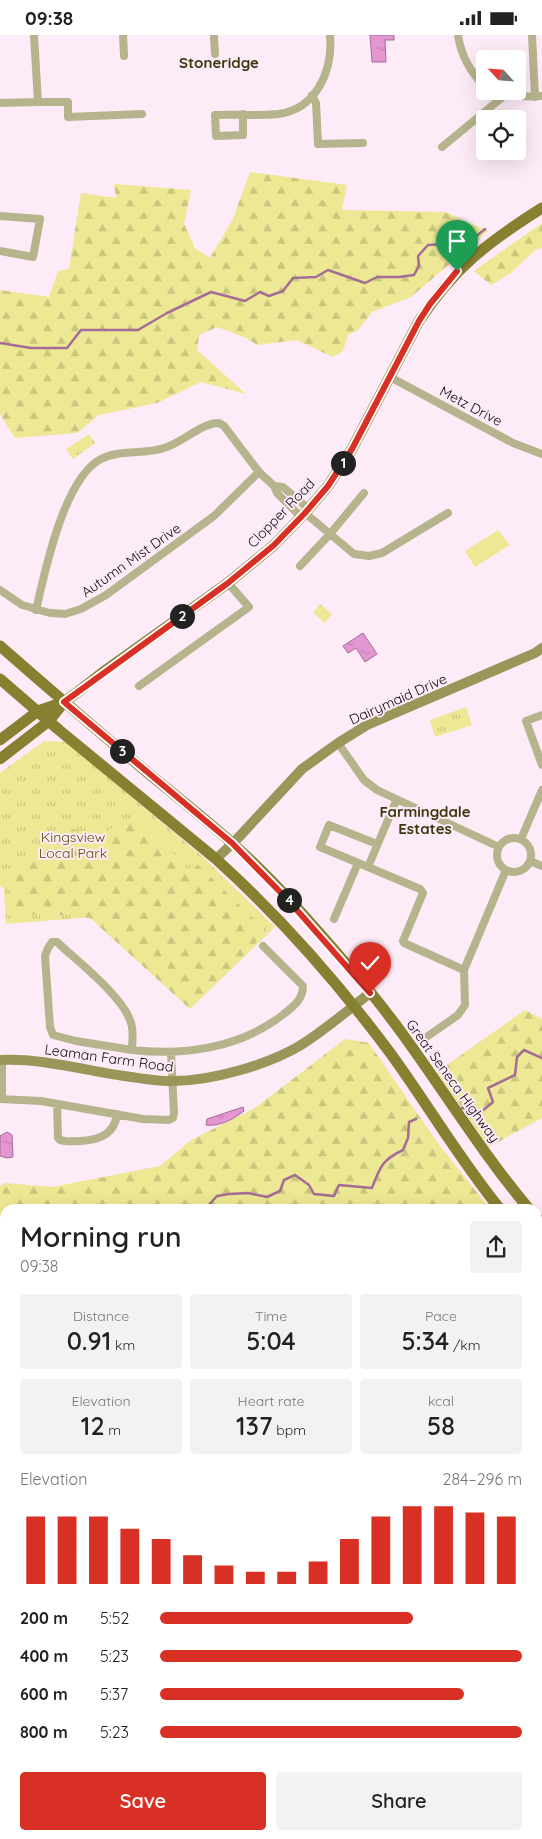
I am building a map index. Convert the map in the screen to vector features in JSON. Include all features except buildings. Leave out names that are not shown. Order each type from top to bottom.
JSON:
[{"type":"main road","name":"Clopper Road","points":[[0,759],[49,721],[64,702],[228,583],[274,545],[328,486],[352,449],[419,321],[430,304],[457,271],[500,235],[542,207]]},
{"type":"main road","name":"Great Seneca Highway","points":[[0,645],[64,702],[232,843],[288,900],[370,993],[409,1044],[506,1182],[524,1204]]},
{"type":"main road","points":[[0,679],[216,859],[297,939],[391,1055],[496,1204]]},
{"type":"main road","name":"Clopper Road","points":[[0,740],[38,711],[64,702]]},
{"type":"street","points":[[34,35],[38,102]]},
{"type":"street","points":[[123,35],[124,56]]},
{"type":"street","points":[[214,35],[216,54]]},
{"type":"street","points":[[243,114],[243,135],[216,136],[215,115],[243,114],[278,114],[304,103],[320,87],[327,73],[331,48],[330,35]]},
{"type":"street","points":[[458,35],[467,65],[476,76]]},
{"type":"street","points":[[532,35],[538,97]]},
{"type":"street","points":[[312,95],[316,103],[318,144],[363,143]]},
{"type":"street","points":[[442,147],[499,100]]},
{"type":"street","points":[[0,103],[68,101],[68,117],[142,114]]},
{"type":"street","points":[[0,216],[40,219],[33,257],[0,251]]},
{"type":"street","name":"Metz Drive","points":[[390,377],[513,443],[542,454]]},
{"type":"street","points":[[36,610],[48,558],[68,504],[81,477],[90,466],[98,461],[120,454],[165,448],[215,422],[224,426],[259,471],[274,486],[283,487],[305,513],[354,554],[369,556],[382,553],[448,513]]},
{"type":"street","name":"Autumn Mist Drive","points":[[0,590],[22,605],[36,610],[50,613],[65,613],[80,609],[99,599],[214,516],[259,471]]},
{"type":"street","points":[[300,566],[330,535],[364,493]]},
{"type":"street","points":[[139,686],[249,607],[228,583]]},
{"type":"street","name":"Dairymaid Drive","points":[[216,859],[302,769],[338,743],[367,725],[528,656],[542,648]]},
{"type":"street","points":[[542,715],[526,721],[542,765]]},
{"type":"street","points":[[338,743],[364,780],[377,790],[396,801],[499,847]]},
{"type":"street","points":[[522,839],[542,790]]},
{"type":"street","points":[[368,867],[396,801]]},
{"type":"street","points":[[377,844],[329,825],[320,847],[420,889],[423,893],[403,941],[404,943],[464,969]]},
{"type":"street","points":[[509,838],[522,839],[531,849],[530,861],[527,867],[520,871],[512,872],[506,870],[498,861],[499,847],[503,841],[509,838]]},
{"type":"street","points":[[530,861],[542,866]]},
{"type":"street","points":[[334,919],[358,863]]},
{"type":"street","points":[[428,1036],[458,1015],[465,1005],[464,969],[506,870]]},
{"type":"street","points":[[132,1050],[132,1025],[122,1005],[57,942],[52,942],[45,956],[50,1027],[53,1035],[76,1041],[132,1050],[151,1052],[171,1052],[231,1043],[257,1032],[278,1019],[295,1005],[303,994],[303,986],[263,946]]},
{"type":"street","name":"Leaman Farm Road","points":[[1,1060],[59,1064],[124,1076],[173,1081],[229,1073],[284,1054],[316,1035],[370,993]]},
{"type":"street","points":[[1,1060],[1,1099],[57,1104],[143,1119],[170,1120],[173,1118],[171,1052]]},
{"type":"street","points":[[57,1104],[58,1138],[65,1141],[96,1140],[114,1125],[117,1114]]},
{"type":"green space","points":[[250,172],[347,185],[342,210],[445,212],[488,231],[411,297],[372,312],[358,330],[348,335],[343,351],[333,357],[296,340],[257,345],[246,338],[217,327],[199,335],[197,350],[246,394],[201,382],[157,403],[99,415],[77,433],[15,438],[0,414],[0,290],[49,297],[58,271],[69,269],[81,193],[116,198],[114,184],[191,190],[184,224],[195,248],[210,258],[233,219]]},
{"type":"green space","points":[[542,223],[542,248],[536,249],[511,273],[491,285],[474,271]]},
{"type":"green space","points":[[89,434],[95,443],[73,459],[66,449]]},
{"type":"green space","points":[[498,530],[510,545],[475,567],[465,551]]},
{"type":"green space","points":[[320,604],[332,614],[325,623],[313,613]]},
{"type":"green space","points":[[466,707],[472,725],[435,737],[430,720]]},
{"type":"green space","name":"Kingsview Local Park","points":[[44,741],[66,742],[203,857],[275,927],[190,1009],[92,917],[6,924],[4,889],[0,886],[0,773]]},
{"type":"green space","name":"Kingsview Local Park","points":[[142,821],[187,869],[198,865],[267,931],[190,1009],[90,918],[69,915],[15,914],[16,871],[72,829],[101,835],[116,825]]},
{"type":"green space","points":[[525,1010],[542,1019],[542,1118],[489,1147],[437,1072]]},
{"type":"green space","points":[[345,1039],[369,1043],[437,1142],[486,1204],[0,1204],[0,1186],[5,1183],[52,1187],[160,1166],[191,1140],[255,1108]]},
{"type":"water","points":[[370,35],[394,35],[394,40],[385,40],[386,62],[372,62]]},
{"type":"water","points":[[363,633],[377,654],[365,662],[356,648],[348,653],[343,646]]},
{"type":"water","points":[[243,1107],[244,1111],[221,1124],[206,1125],[207,1119]]},
{"type":"water","points":[[7,1132],[12,1135],[13,1157],[7,1158],[0,1156],[0,1136]]},
{"type":"waterway","points":[[0,343],[31,348],[67,348],[81,330],[138,330],[167,313],[211,292],[245,301],[260,292],[269,296],[283,291],[293,278],[316,277],[328,270],[365,283],[377,277],[414,275],[419,266],[418,256],[428,245],[468,243],[485,229]]},
{"type":"waterway","points":[[462,1108],[481,1112],[493,1102],[488,1088],[515,1075],[517,1057],[524,1050],[542,1058]]},
{"type":"waterway","points":[[210,1204],[217,1196],[229,1194],[248,1193],[267,1197],[280,1191],[284,1180],[295,1175],[309,1185],[314,1194],[334,1196],[339,1185],[372,1188],[377,1175],[386,1161],[403,1150],[408,1138],[409,1122],[416,1119]]},
{"type":"district","name":"Stoneridge","points":[[219,62]]},
{"type":"district","name":"Farmingdale Estates","points":[[425,820]]},
{"type":"route","points":[[370,993],[355,974],[249,859],[64,702],[228,583],[274,545],[305,513],[328,486],[352,449],[419,321],[430,304],[457,271]]}]
